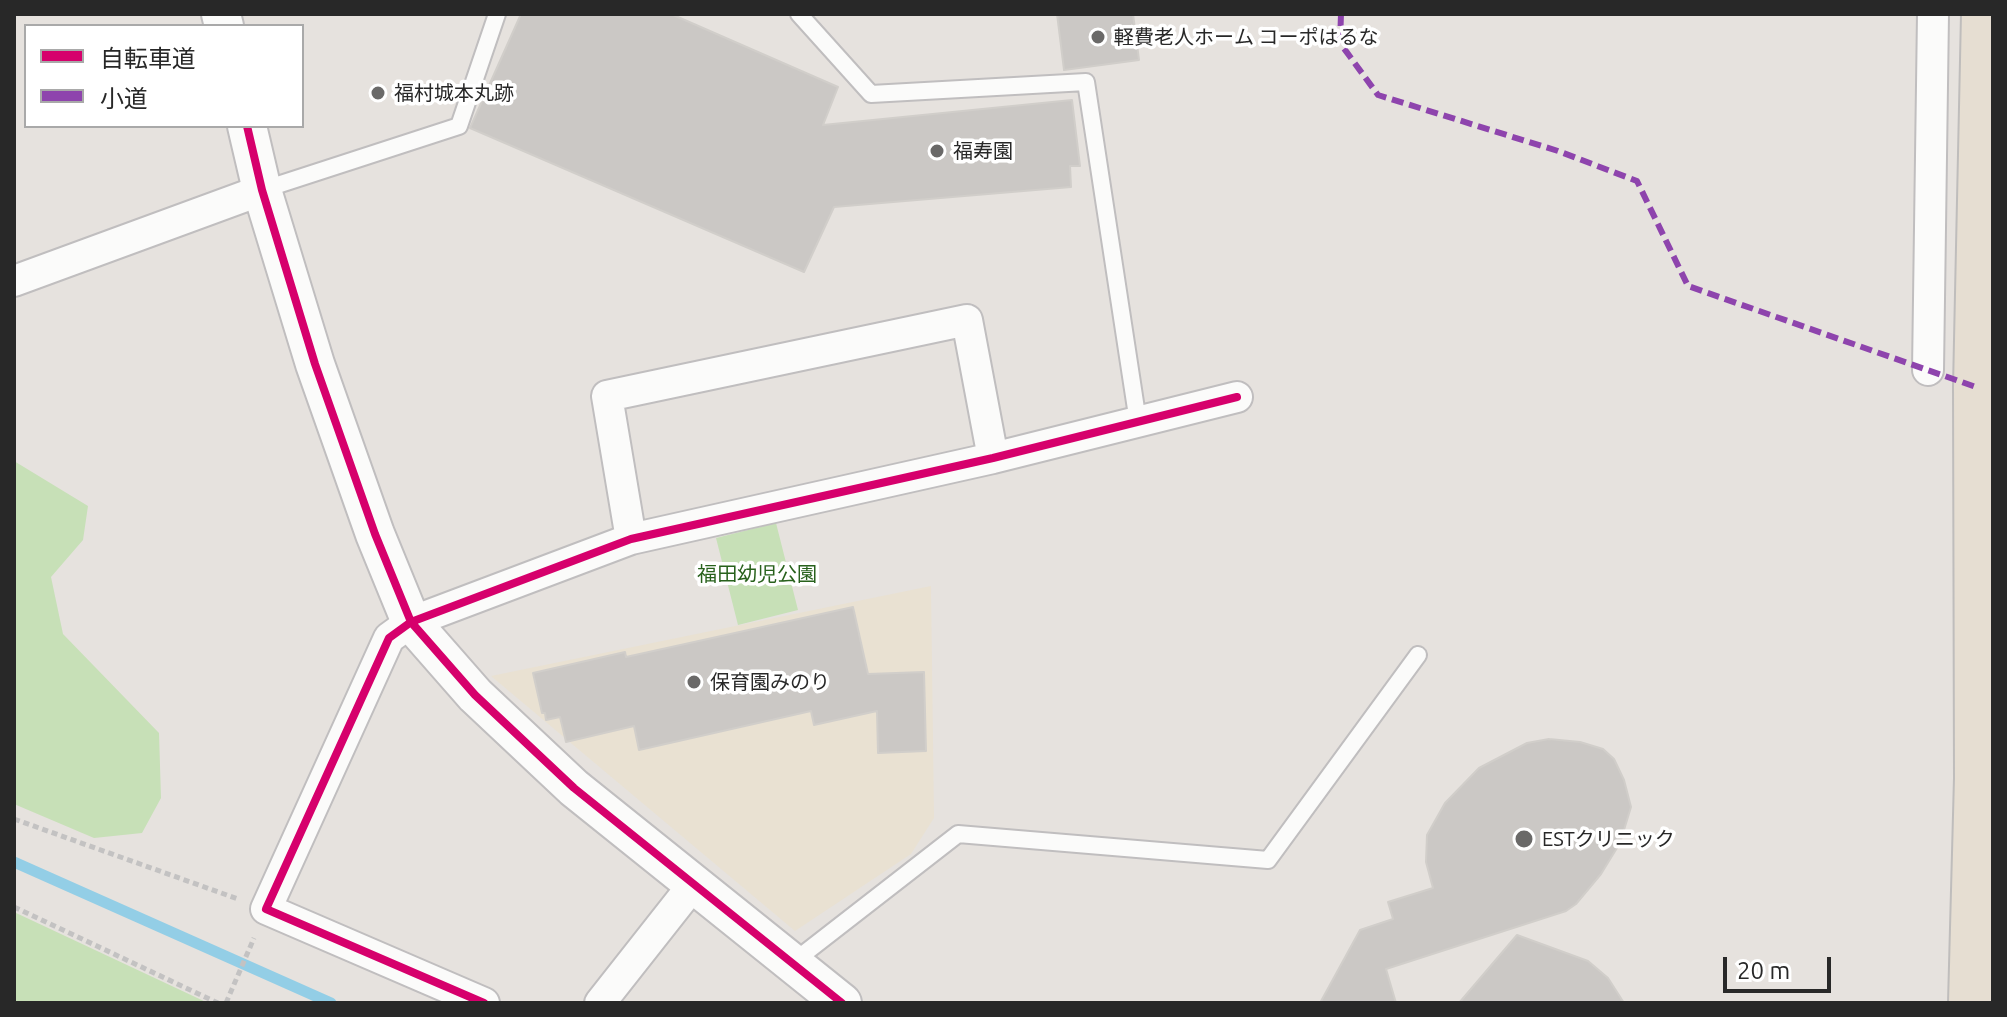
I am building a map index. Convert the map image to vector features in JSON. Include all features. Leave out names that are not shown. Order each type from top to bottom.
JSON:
[{"type":"highway","points":[[1971,1003],[1977,778],[1976,387],[1984,14]]},
{"type":"street","points":[[1928,370],[1933,14]]},
{"type":"street","points":[[247,128],[262,190],[315,364],[375,534],[411,622],[475,695],[574,788],[842,1003]]},
{"type":"street","points":[[14,281],[262,190]]},
{"type":"street","points":[[631,539],[607,396],[967,320],[993,458]]},
{"type":"street","points":[[484,1003],[262,917],[389,638],[411,622],[631,539],[993,458],[1237,397]]},
{"type":"street","points":[[600,1003],[693,885]]},
{"type":"lane","points":[[262,190],[459,126],[497,14]]},
{"type":"lane","points":[[799,14],[871,94],[1086,82],[1138,422]]},
{"type":"lane","points":[[792,963],[958,834],[1268,860],[1418,655]]},
{"type":"path","points":[[14,819],[200,887],[262,917],[226,1003]]},
{"type":"path","points":[[14,907],[218,1003]]},
{"type":"shaded area","points":[[931,586],[934,818],[911,854],[795,931],[491,676]]},
{"type":"green space","points":[[14,461],[88,506],[83,540],[51,577],[63,634],[159,733],[161,798],[142,833],[94,838],[14,804]]},
{"type":"green space","name":"福田幼児公園","points":[[776,523],[798,610],[738,625],[716,538]]},
{"type":"green space","points":[[14,912],[208,1003],[14,1003]]},
{"type":"building","name":"福寿園","points":[[521,14],[671,14],[838,87],[823,125],[1072,100],[1080,166],[1070,166],[1071,187],[834,207],[804,272],[470,128]]},
{"type":"building","name":"軽費老人ホーム コーポはるな","points":[[1057,14],[1133,14],[1139,60],[1064,70]]},
{"type":"building","name":"保育園みのり","points":[[853,607],[868,674],[924,672],[926,751],[878,753],[877,711],[814,725],[811,711],[639,750],[634,726],[566,742],[560,717],[546,720],[545,713],[542,713],[533,673],[625,652],[626,657]]},
{"type":"building","name":"ESTクリニック","points":[[1549,739],[1580,742],[1603,749],[1614,759],[1624,780],[1631,807],[1620,843],[1601,874],[1576,904],[1566,911],[1386,969],[1396,1003],[1320,1003],[1360,930],[1393,919],[1388,902],[1433,888],[1426,862],[1427,835],[1445,803],[1479,768],[1527,743]]},
{"type":"building","points":[[1517,935],[1588,961],[1608,978],[1624,1003],[1459,1003]]},
{"type":"waterway","points":[[14,862],[331,1003]]},
{"type":"marked path","points":[[1341,14],[1340,43],[1378,95],[1558,151],[1637,181],[1688,286],[1976,387]]},
{"type":"cycle path","points":[[247,128],[262,190],[315,364],[375,534],[411,622],[475,695],[574,788],[842,1003]]},
{"type":"cycle path","points":[[484,1003],[266,909],[389,638],[411,622],[631,539],[993,458],[1237,397]]},
{"type":"place","name":"軽費老人ホーム コーポはるな","points":[[1098,37]]},
{"type":"place","name":"福村城本丸跡","points":[[378,93]]},
{"type":"place","name":"福寿園","points":[[937,151]]},
{"type":"place","name":"保育園みのり","points":[[694,682]]},
{"type":"place","name":"ESTクリニック","points":[[1524,839]]}]
